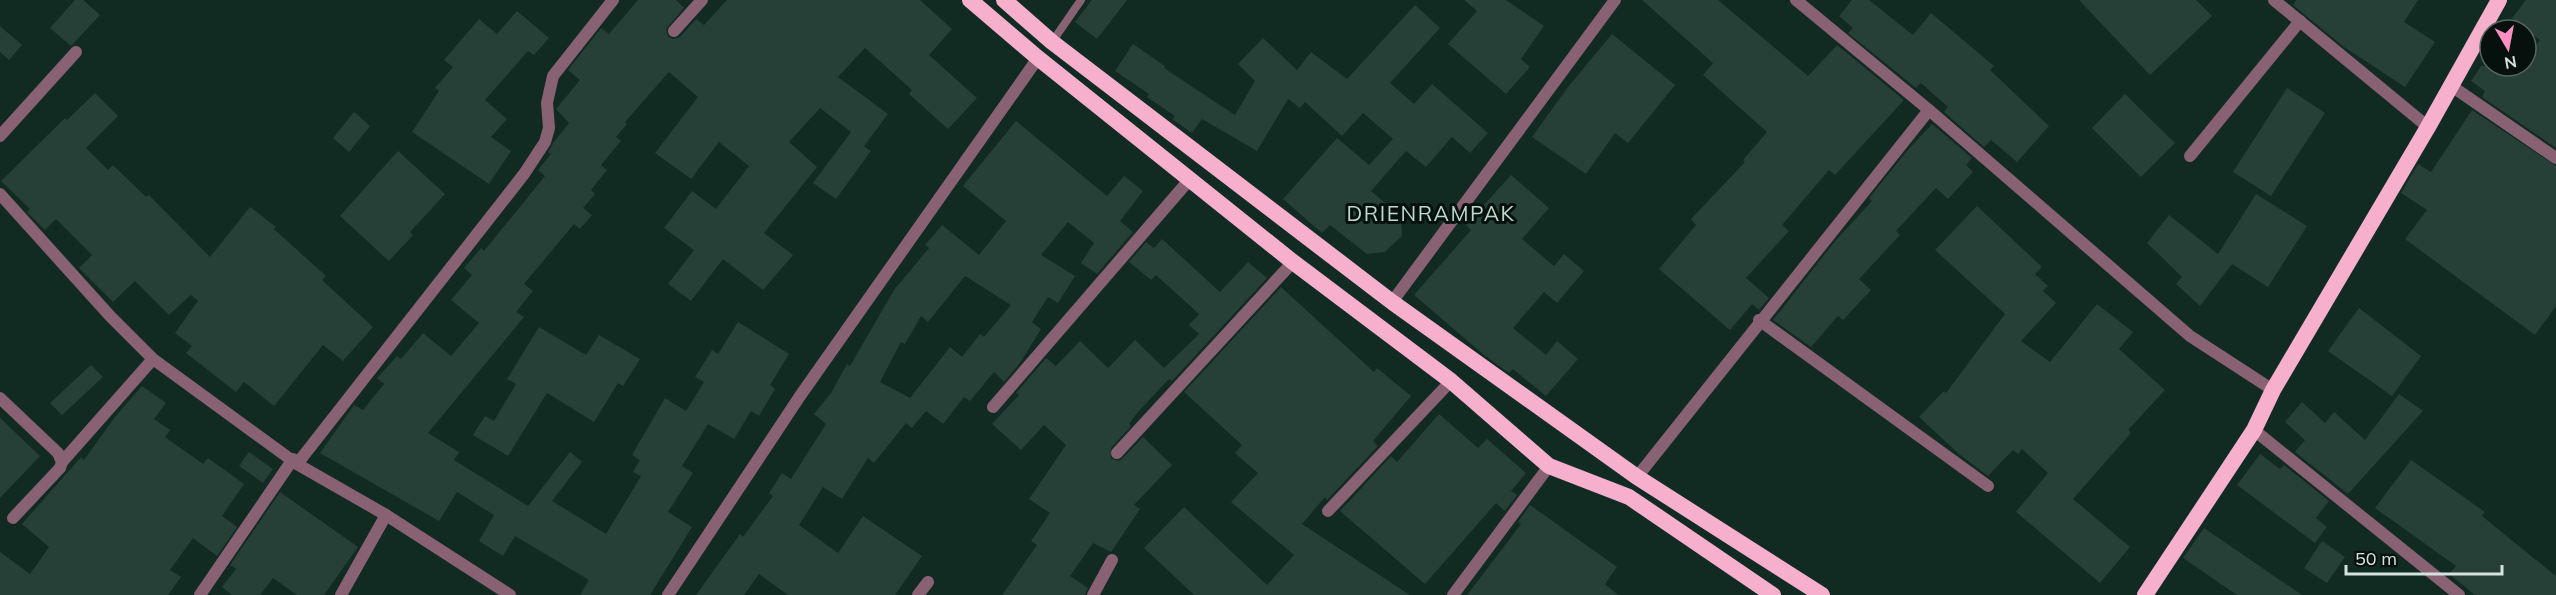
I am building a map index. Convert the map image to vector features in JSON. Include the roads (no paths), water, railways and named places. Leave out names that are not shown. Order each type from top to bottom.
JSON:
[{"type":"highway","points":[[970,0],[1038,58],[1293,262],[1451,381],[1549,466],[1629,497],[1773,595]]},
{"type":"highway","points":[[1004,0],[1052,42],[1392,302],[1637,477],[1803,590],[1822,595]]},
{"type":"highway","points":[[2145,595],[2254,429],[2273,390],[2428,127],[2499,0]]},
{"type":"street","points":[[200,595],[295,461],[524,174],[545,142],[549,128],[548,96],[553,76],[613,0]]},
{"type":"street","points":[[674,32],[702,0]]},
{"type":"street","points":[[1392,302],[1615,0]]},
{"type":"street","points":[[1796,0],[1929,110],[2190,336],[2273,390]]},
{"type":"street","points":[[2274,0],[2428,127]]},
{"type":"street","points":[[2190,156],[2300,21]]},
{"type":"street","points":[[0,136],[76,52]]},
{"type":"street","points":[[668,595],[800,396],[1038,58]]},
{"type":"street","points":[[2450,85],[2556,158]]},
{"type":"street","points":[[1637,477],[1759,320],[1929,110]]},
{"type":"street","points":[[993,407],[1190,179]]},
{"type":"street","points":[[0,194],[110,316],[153,359],[295,461],[386,515],[510,595]]},
{"type":"street","points":[[1117,453],[1293,262]]},
{"type":"street","points":[[1759,320],[1988,486]]},
{"type":"street","points":[[13,519],[153,359]]},
{"type":"street","points":[[1328,511],[1451,381]]},
{"type":"street","points":[[0,398],[58,453],[62,462]]},
{"type":"street","points":[[2254,429],[2459,595]]},
{"type":"street","points":[[1453,595],[1549,466]]},
{"type":"street","points":[[341,595],[386,515]]},
{"type":"street","points":[[1093,595],[1112,560]]},
{"type":"street","points":[[918,595],[928,582]]},
{"type":"lane","points":[[1052,42],[1081,0]]},
{"type":"district","name":"DRIENRAMPAK","points":[[1431,214]]}]
